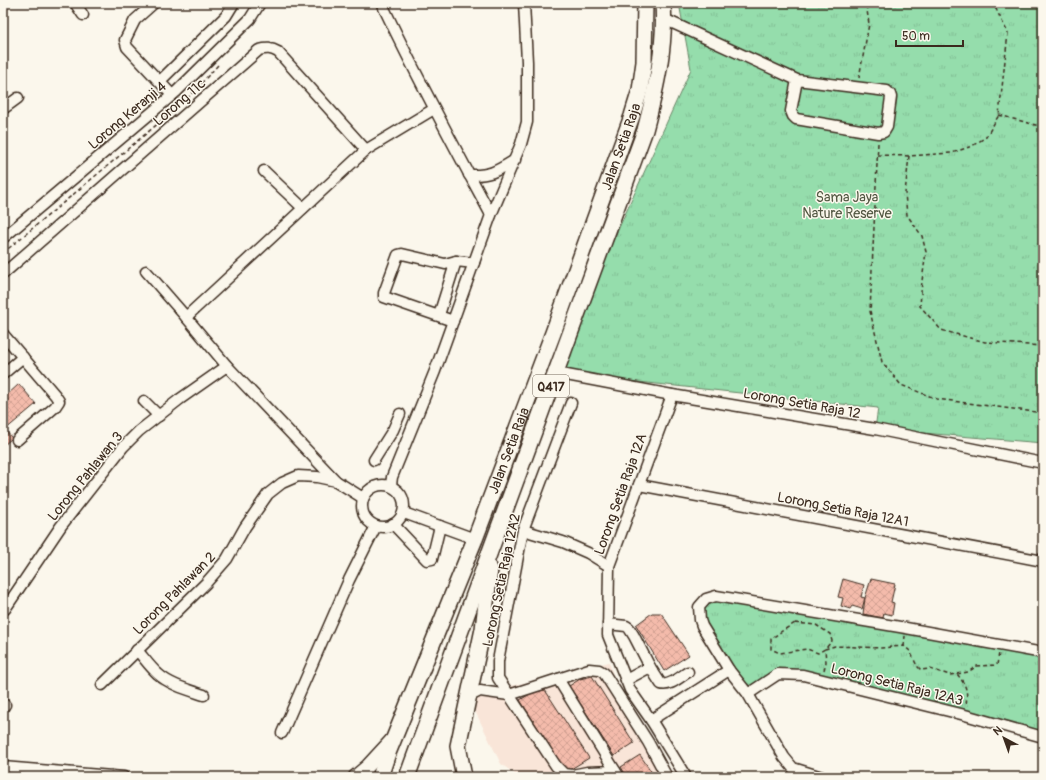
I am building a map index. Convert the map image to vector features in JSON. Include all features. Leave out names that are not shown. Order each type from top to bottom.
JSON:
[{"type":"highway","name":"Jalan Setia Raja","points":[[380,777],[394,737],[475,539],[616,162],[640,90],[644,62],[645,3]]},
{"type":"highway","name":"Jalan Setia Raja","points":[[407,777],[645,130],[655,94],[660,62],[664,19],[663,3]]},
{"type":"highway","points":[[644,62],[651,54],[654,27],[658,22],[664,19]]},
{"type":"highway","points":[[464,777],[458,746],[483,629],[493,544]]},
{"type":"main road","points":[[355,777],[368,766],[394,737]]},
{"type":"street","points":[[74,3],[83,16]]},
{"type":"street","points":[[154,3],[135,20],[125,40],[127,46],[172,95]]},
{"type":"street","points":[[160,82],[226,16],[234,3]]},
{"type":"street","name":"Lorong Keranji 4","points":[[3,238],[172,95],[250,19],[260,3]]},
{"type":"street","points":[[383,3],[405,53],[491,215]]},
{"type":"street","points":[[391,485],[392,477],[435,371],[491,215],[515,160],[527,122],[524,3]]},
{"type":"street","points":[[664,19],[797,80],[887,91],[890,94],[887,127],[884,132],[878,133],[796,119],[792,116],[791,111],[797,80]]},
{"type":"street","name":"Lorong 11c","points":[[3,274],[259,50],[272,48],[278,52],[366,150]]},
{"type":"street","points":[[3,109],[18,98]]},
{"type":"street","points":[[186,317],[366,150],[434,109]]},
{"type":"street","points":[[469,175],[493,173],[515,160]]},
{"type":"street","points":[[264,171],[303,208]]},
{"type":"street","points":[[453,321],[384,297],[384,293],[398,255],[402,254],[445,264],[456,261],[474,263]]},
{"type":"street","points":[[439,315],[456,261]]},
{"type":"street","points":[[146,271],[227,366],[336,481],[363,498]]},
{"type":"street","points":[[3,334],[55,394],[59,401],[55,407],[17,440]]},
{"type":"street","points":[[3,374],[24,357]]},
{"type":"street","name":"Lorong Pahlawan 3","points":[[5,609],[61,526],[123,447],[139,431],[158,416],[227,366]]},
{"type":"street","name":"Lorong Setia Raja 12","points":[[556,373],[672,395],[875,429],[1043,463]]},
{"type":"street","name":"Lorong Setia Raja 12A","points":[[672,395],[609,566],[608,635],[630,690],[651,720],[686,777]]},
{"type":"street","points":[[144,401],[158,416]]},
{"type":"street","name":"Lorong Setia Raja 12A2","points":[[571,403],[523,530],[498,661],[498,678],[556,766],[564,774],[572,775],[587,772],[617,774]]},
{"type":"street","points":[[374,460],[393,430],[400,414]]},
{"type":"street","points":[[393,430],[408,437]]},
{"type":"street","name":"Lorong Pahlawan 2","points":[[102,685],[206,583],[227,559],[245,527],[268,494],[282,483],[298,476],[317,477],[336,481]]},
{"type":"street","points":[[380,484],[391,485],[400,492],[405,502],[404,512],[400,519],[394,524],[388,526],[376,526],[367,520],[362,509],[363,498],[370,489],[380,484]]},
{"type":"street","name":"Lorong Setia Raja 12A1","points":[[639,485],[1043,561]]},
{"type":"street","points":[[404,512],[475,539]]},
{"type":"street","points":[[394,524],[427,560],[432,559],[434,554],[440,526]]},
{"type":"street","points":[[282,733],[349,580],[376,526]]},
{"type":"street","points":[[523,530],[555,540],[588,553],[609,566]]},
{"type":"street","points":[[822,777],[793,768],[784,757],[748,694],[728,670],[700,620],[699,607],[702,602],[710,596],[1043,653]]},
{"type":"street","points":[[608,624],[626,626],[629,628],[650,667],[659,682],[663,685],[668,684],[688,672]]},
{"type":"street","points":[[137,650],[158,674],[188,690],[204,695]]},
{"type":"street","points":[[626,680],[650,667]]},
{"type":"street","points":[[468,697],[480,691],[509,695],[589,669],[598,670],[604,673],[648,742],[667,777]]},
{"type":"street","points":[[651,720],[728,670]]},
{"type":"street","name":"Lorong Setia Raja 12A3","points":[[748,694],[778,674],[803,675],[965,715],[1043,737]]},
{"type":"street","points":[[558,679],[617,774]]},
{"type":"street","points":[[648,742],[659,735]]},
{"type":"street","points":[[3,767],[124,777]]},
{"type":"path","points":[[857,87],[869,24],[866,3]]},
{"type":"path","points":[[877,155],[909,156],[952,153],[972,146],[986,137],[999,115],[1008,34],[993,3]]},
{"type":"path","points":[[999,115],[1043,128]]},
{"type":"path","points":[[878,133],[870,311],[882,362],[901,385],[936,399],[1043,413]]},
{"type":"path","points":[[909,156],[905,193],[907,215],[922,236],[926,252],[920,306],[942,330],[985,342],[1043,346]]},
{"type":"path","points":[[822,680],[826,662],[825,649],[832,641],[830,634],[816,625],[795,623],[771,639],[771,649],[780,653],[808,649],[818,654],[825,649],[835,646],[881,648],[904,646],[910,651],[917,666],[921,670],[930,669],[950,675],[968,672],[977,666],[997,665],[1000,646]]},
{"type":"path","points":[[957,674],[965,684],[967,697],[965,715]]},
{"type":"shaded area","points":[[609,662],[618,691],[674,777],[519,777],[501,764],[475,711],[470,696]]},
{"type":"green space","name":"Sama Jaya Nature Reserve","points":[[679,3],[1043,3],[1043,443],[875,429],[878,408],[556,373],[569,338],[691,69]]},
{"type":"green space","points":[[716,601],[904,631],[1043,657],[1043,732],[822,679],[778,673],[750,687],[729,662],[706,627],[703,612],[708,605]]},
{"type":"building","points":[[19,384],[36,404],[5,430],[12,438],[3,446],[3,390],[7,395]]},
{"type":"building","points":[[843,579],[864,585],[861,597],[865,598],[862,609],[852,606],[850,609],[841,606],[843,598],[838,597]]},
{"type":"building","points":[[871,579],[895,584],[891,602],[894,603],[892,615],[884,613],[883,618],[863,614],[865,598]]},
{"type":"building","points":[[652,613],[661,613],[689,655],[664,671],[636,625]]},
{"type":"building","points":[[592,676],[634,743],[614,756],[569,686],[580,679]]},
{"type":"building","points":[[545,690],[589,758],[566,772],[520,700],[533,692]]},
{"type":"building","points":[[640,755],[655,777],[627,777],[621,767]]}]
